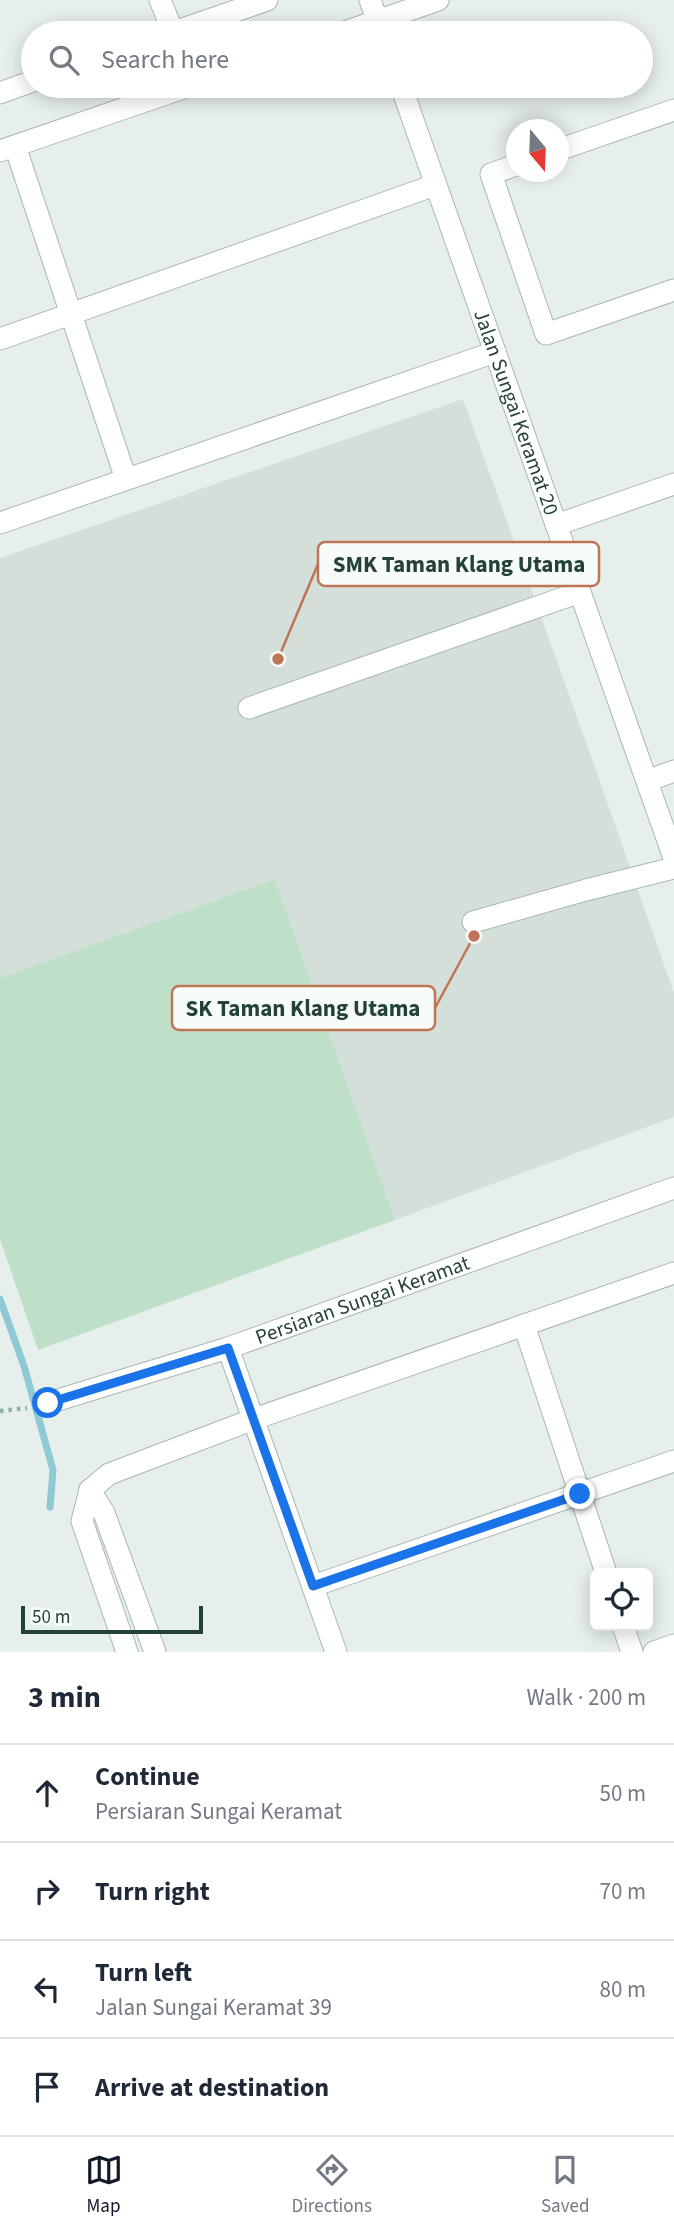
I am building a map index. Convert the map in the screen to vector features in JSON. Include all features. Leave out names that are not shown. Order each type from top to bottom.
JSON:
[{"type":"street","points":[[160,0],[168,21]]},
{"type":"street","points":[[207,21],[267,0]]},
{"type":"street","points":[[370,0],[378,21]]},
{"type":"street","points":[[393,21],[438,0]]},
{"type":"street","points":[[0,93],[21,85]]},
{"type":"street","points":[[126,479],[71,315],[7,148],[155,98]]},
{"type":"street","name":"Jalan Sungai Keramat 20","points":[[405,98],[674,858]]},
{"type":"street","points":[[569,146],[674,110]]},
{"type":"street","points":[[506,169],[491,174],[546,334],[674,290]]},
{"type":"street","points":[[0,339],[436,185]]},
{"type":"street","points":[[0,523],[495,352]]},
{"type":"street","points":[[556,525],[674,484]]},
{"type":"street","points":[[249,708],[580,593]]},
{"type":"street","points":[[647,781],[674,771]]},
{"type":"street","points":[[473,922],[674,868]]},
{"type":"street","name":"Persiaran Sungai Keramat","points":[[48,1403],[228,1348],[674,1188]]},
{"type":"street","points":[[127,1652],[82,1521],[90,1490],[108,1474],[254,1419],[674,1273]]},
{"type":"street","points":[[524,1325],[604,1568]]},
{"type":"street","points":[[228,1348],[336,1652]]},
{"type":"street","points":[[313,1586],[674,1461]]},
{"type":"street","points":[[90,1490],[104,1513],[155,1652]]},
{"type":"street","points":[[626,1631],[632,1652]]},
{"type":"street","points":[[654,1652],[674,1645]]},
{"type":"path","points":[[0,1411],[26,1408]]},
{"type":"shaded area","points":[[463,399],[674,993],[674,1117],[395,1220],[275,879],[0,978],[0,558]]},
{"type":"green space","points":[[275,879],[395,1220],[38,1350],[0,1239],[0,978]]},
{"type":"waterway","points":[[0,1299],[24,1366],[53,1470],[50,1507]]},
{"type":"place","name":"SMK Taman Klang Utama","points":[[278,659]]},
{"type":"place","name":"SK Taman Klang Utama","points":[[474,936]]},
{"type":"route","points":[[48,1403],[228,1348],[313,1586],[580,1494]]}]
